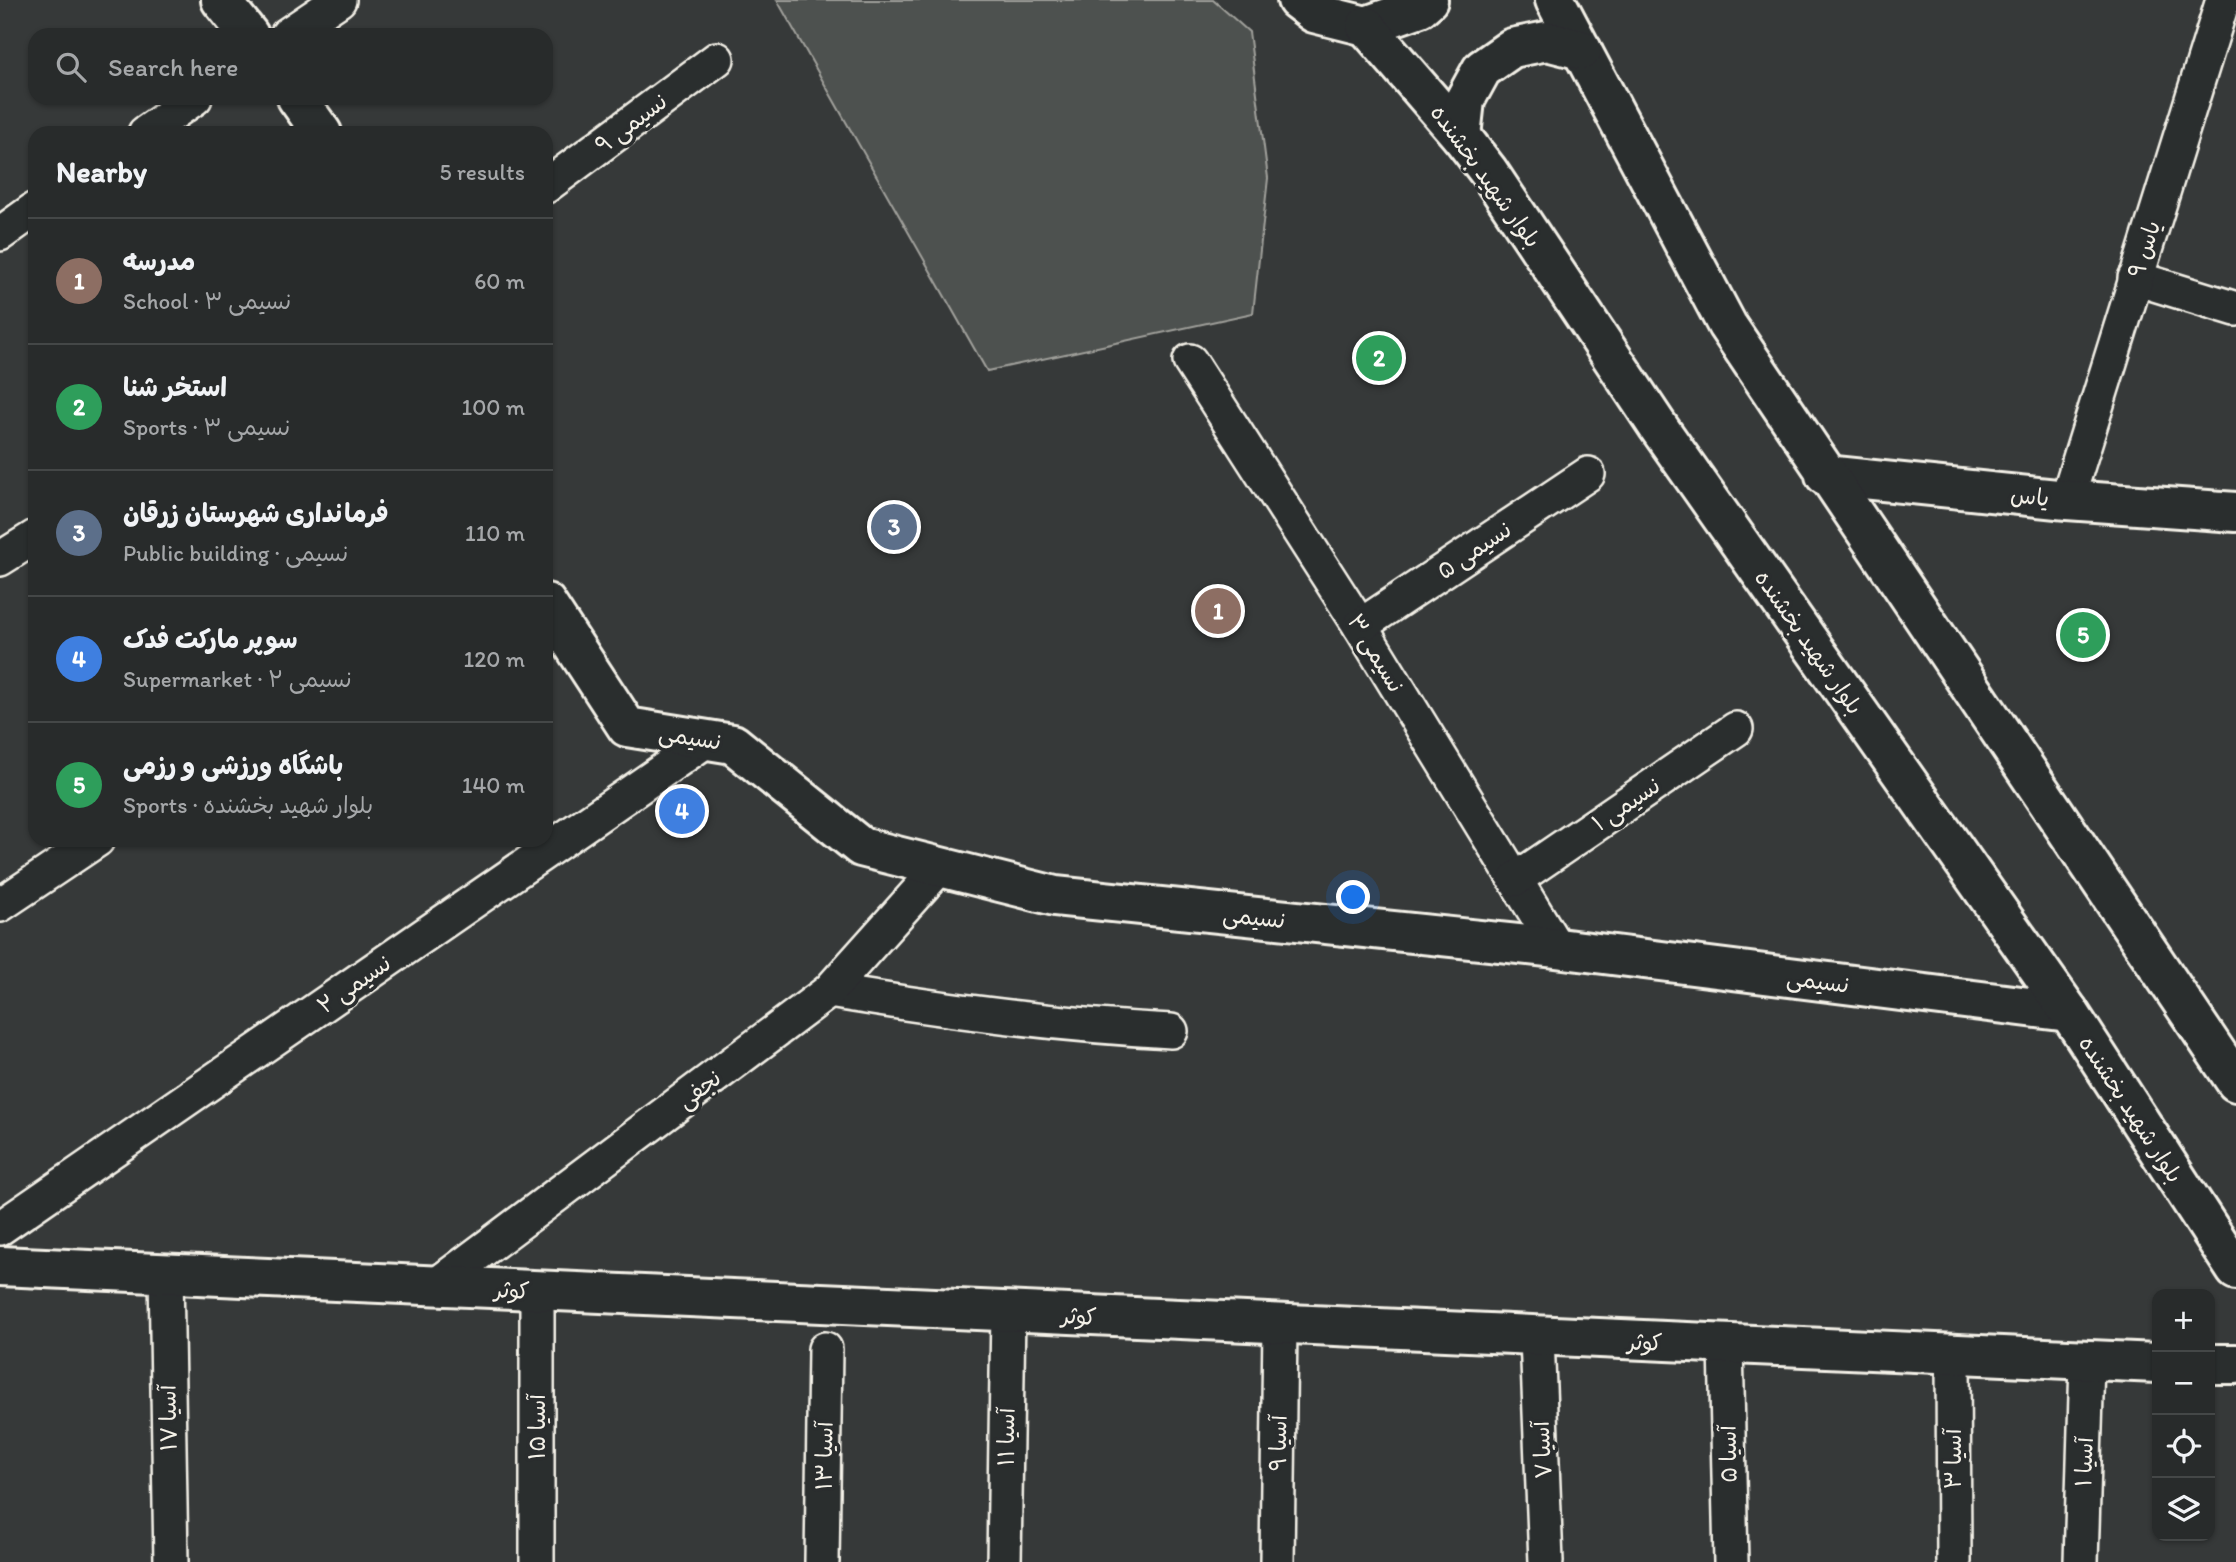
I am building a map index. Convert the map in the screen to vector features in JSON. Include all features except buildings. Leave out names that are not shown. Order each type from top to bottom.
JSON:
[{"type":"street","points":[[221,0],[243,28]]},
{"type":"street","points":[[297,28],[339,0]]},
{"type":"street","points":[[1297,0],[1314,13],[1366,26],[1420,7],[1428,0]]},
{"type":"street","points":[[1555,0],[1727,325],[1825,475],[2236,1082]]},
{"type":"street","name":"یاس ۹","points":[[2067,500],[2224,0]]},
{"type":"street","name":"بلوار شهید بخشنده","points":[[1366,26],[1461,135],[1665,436],[2069,1013],[2236,1270]]},
{"type":"street","points":[[1461,135],[1465,100],[1482,68],[1512,48],[1547,41],[1582,50]]},
{"type":"street","name":"نسیمی ۹","points":[[553,181],[717,59]]},
{"type":"street","points":[[155,126],[185,105]]},
{"type":"street","points":[[302,105],[317,126]]},
{"type":"street","points":[[0,234],[28,214]]},
{"type":"street","points":[[2135,278],[2236,309]]},
{"type":"street","name":"نسیمی ۳","points":[[1190,361],[1360,626],[1557,948]]},
{"type":"street","name":"نسیمی ۵","points":[[1360,626],[1588,474]]},
{"type":"street","name":"یاس","points":[[1825,475],[2067,500],[2236,512]]},
{"type":"street","points":[[0,559],[28,541]]},
{"type":"street","name":"نسیمی","points":[[553,614],[627,727],[733,744],[861,848],[1055,896],[1557,948],[2069,1013]]},
{"type":"street","name":"نسیمی ۱","points":[[1516,879],[1736,729]]},
{"type":"street","name":"نسیمی ۲","points":[[553,846],[707,740]]},
{"type":"street","points":[[0,905],[87,847]]},
{"type":"street","name":"نسیمی ۲","points":[[0,1228],[552,847]]},
{"type":"street","name":"نجفی","points":[[435,1286],[830,990],[940,867]]},
{"type":"street","points":[[830,990],[971,1014],[1070,1025],[1171,1031]]},
{"type":"street","name":"کوثر","points":[[0,1266],[2152,1363]]},
{"type":"street","name":"آسیا ۱۷","points":[[166,1274],[171,1562]]},
{"type":"street","name":"آسیا ۱۵","points":[[537,1291],[537,1562]]},
{"type":"street","name":"آسیا ۱۱","points":[[1004,1562],[1007,1312]]},
{"type":"street","name":"آسیا ۹","points":[[1277,1562],[1280,1325]]},
{"type":"street","name":"آسیا ۷","points":[[1537,1337],[1546,1562]]},
{"type":"street","name":"آسیا ۵","points":[[1726,1345],[1731,1562]]},
{"type":"street","name":"آسیا ۱۳","points":[[822,1562],[825,1349]]},
{"type":"street","name":"آسیا ۳","points":[[1953,1356],[1954,1562]]},
{"type":"street","name":"آسیا ۱","points":[[2081,1562],[2087,1362]]},
{"type":"street","points":[[2215,1364],[2236,1364]]},
{"type":"shaded area","points":[[777,0],[1213,0],[1249,32],[1268,178],[1253,313],[987,371]]},
{"type":"place","name":"استخر شنا","points":[[1379,358]]},
{"type":"place","name":"فرمانداری شهرستان زرقان","points":[[894,527]]},
{"type":"place","name":"مدرسه","points":[[1218,611]]},
{"type":"place","name":"باشگاه ورزشی و رزمی","points":[[2083,635]]},
{"type":"place","name":"سوپر مارکت فدک","points":[[682,811]]}]
